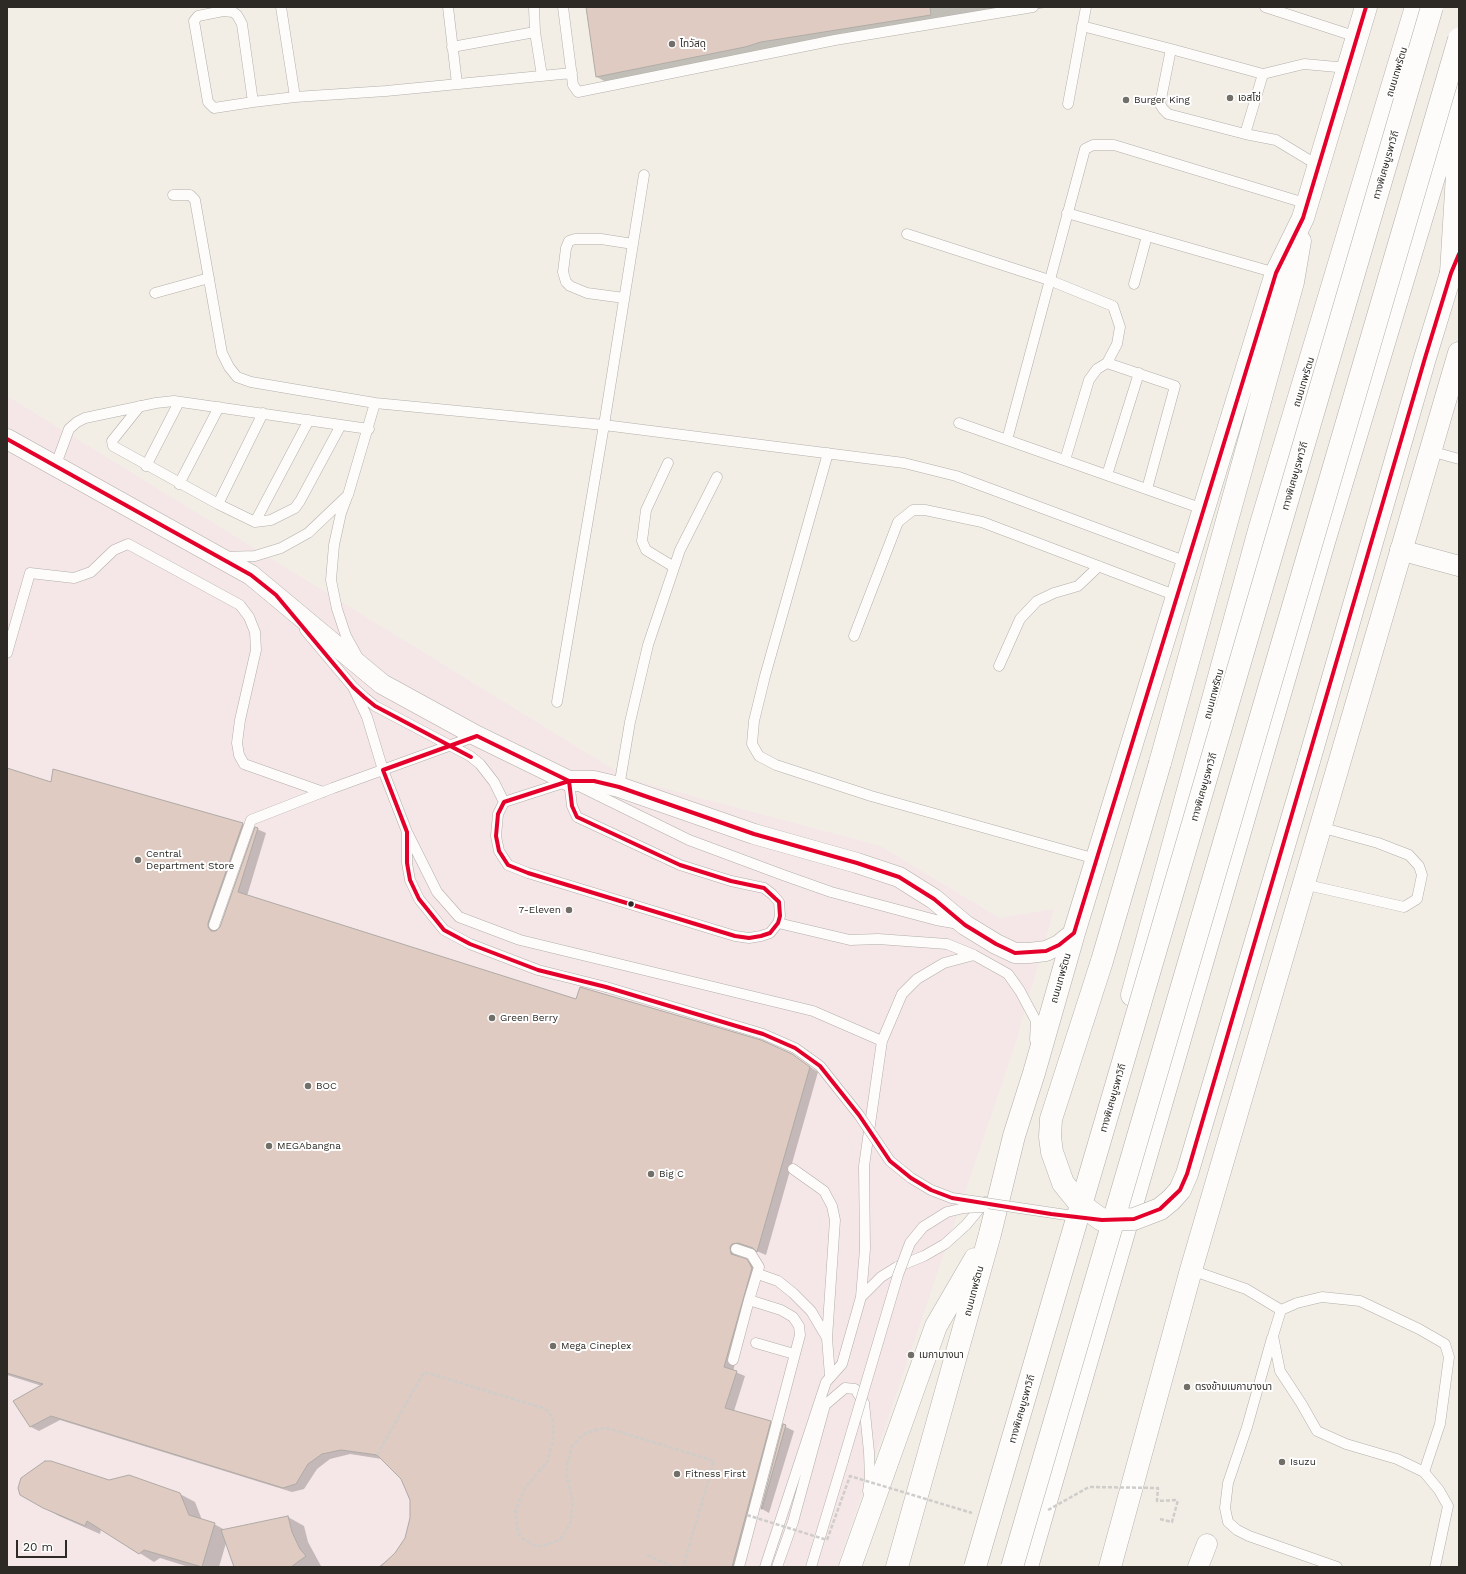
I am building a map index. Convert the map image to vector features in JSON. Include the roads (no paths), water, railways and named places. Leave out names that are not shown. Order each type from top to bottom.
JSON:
[{"type":"main road","name":"ถนนเทพรัตน","points":[[897,1567],[990,1234],[1001,1183],[1096,859],[1276,273],[1306,211],[1366,7]]},
{"type":"main road","name":"ถนนเทพรัตน","points":[[973,1567],[1260,527],[1416,7]]},
{"type":"main road","name":"ทางพิเศษบูรพาวิถี","points":[[973,1567],[1432,7]]},
{"type":"main road","points":[[1012,1567],[1459,40]]},
{"type":"main road","points":[[1027,1567],[1327,534],[1459,94]]},
{"type":"main road","points":[[1306,211],[1293,282],[1160,763],[1102,961],[1051,1119],[1050,1137],[1052,1152],[1063,1183],[1080,1204],[1102,1220],[1134,1219],[1160,1209],[1171,1200],[1184,1179],[1455,263],[1459,142]]},
{"type":"main road","points":[[1110,1567],[1191,1270],[1400,550],[1459,353]]},
{"type":"main road","points":[[850,1567],[936,1326],[990,1234]]},
{"type":"street","points":[[7,439],[251,575],[365,672],[392,690],[476,736],[569,781],[594,781],[619,787],[754,834],[857,863],[899,877],[934,899],[965,925],[996,944],[1015,953],[1046,951],[1059,945],[1074,934]]},
{"type":"street","points":[[1400,550],[1459,566]]},
{"type":"street","points":[[1198,1567],[1207,1544]]},
{"type":"lane","points":[[281,7],[295,98]]},
{"type":"lane","points":[[448,7],[457,84]]},
{"type":"lane","points":[[534,7],[535,32],[542,76]]},
{"type":"lane","points":[[563,7],[573,85],[578,92],[835,40],[1033,7]]},
{"type":"lane","points":[[1068,104],[1086,7]]},
{"type":"lane","points":[[1265,7],[1286,10],[1357,37]]},
{"type":"lane","points":[[253,102],[242,24],[237,15],[233,12],[223,11],[196,18],[194,20],[205,87],[208,102],[211,107],[214,108],[253,102],[572,73]]},
{"type":"lane","points":[[1082,26],[1263,74],[1304,64],[1348,68]]},
{"type":"lane","points":[[452,47],[535,32]]},
{"type":"lane","points":[[1171,49],[1160,104],[1168,114],[1245,134],[1276,140],[1319,166]]},
{"type":"lane","points":[[1245,134],[1263,74]]},
{"type":"lane","points":[[1006,440],[1084,149],[1098,145],[1114,145],[1306,211]]},
{"type":"lane","points":[[557,702],[644,176]]},
{"type":"lane","points":[[173,195],[190,195],[195,200],[222,353],[228,367],[237,377],[251,382],[375,403],[604,425],[904,463],[956,476],[1187,562]]},
{"type":"lane","points":[[1067,213],[1276,273]]},
{"type":"lane","points":[[907,234],[1050,280],[1113,306],[1120,327],[1117,344],[1107,363],[1097,369],[1089,380],[1065,460]]},
{"type":"lane","points":[[1134,284],[1147,236]]},
{"type":"lane","points":[[624,298],[587,293],[570,286],[566,282],[563,272],[566,248],[569,241],[575,238],[601,239],[633,244]]},
{"type":"lane","points":[[155,293],[209,278]]},
{"type":"lane","points":[[1107,363],[1175,386],[1146,489]]},
{"type":"lane","points":[[1107,475],[1138,373]]},
{"type":"lane","points":[[56,467],[69,429],[77,422],[86,418],[140,406],[179,402],[369,429]]},
{"type":"lane","points":[[146,466],[179,402]]},
{"type":"lane","points":[[365,672],[346,636],[337,610],[331,580],[334,545],[341,513],[369,429],[375,403]]},
{"type":"lane","points":[[140,406],[112,441],[113,446],[179,484],[255,522],[271,520],[295,508],[341,425]]},
{"type":"lane","points":[[179,484],[219,407]]},
{"type":"lane","points":[[218,504],[262,413]]},
{"type":"lane","points":[[255,522],[309,420]]},
{"type":"lane","points":[[959,423],[1203,509]]},
{"type":"lane","points":[[1430,451],[1459,459]]},
{"type":"lane","points":[[828,453],[765,676],[756,714],[752,744],[759,756],[776,765],[871,796],[1096,859]]},
{"type":"lane","points":[[668,463],[646,510],[643,522],[642,541],[646,550],[674,567]]},
{"type":"lane","points":[[619,787],[630,722],[648,644],[680,550],[717,477]]},
{"type":"lane","points":[[218,557],[255,556],[281,548],[308,533],[348,495]]},
{"type":"lane","points":[[854,636],[898,522],[913,510],[925,510],[982,522],[1177,596]]},
{"type":"lane","points":[[7,653],[30,573],[74,578],[91,572],[114,550],[128,544],[240,605],[249,617],[255,632],[256,650],[240,720],[237,743],[238,755],[244,764],[323,792]]},
{"type":"lane","points":[[999,666],[1020,619],[1037,601],[1054,593],[1078,586],[1099,566]]},
{"type":"lane","points":[[276,595],[353,687],[375,706],[450,746],[480,764],[494,782],[504,802]]},
{"type":"lane","points":[[353,687],[367,717],[383,770],[407,832],[437,892],[459,917],[520,940],[813,1011],[882,1041]]},
{"type":"lane","points":[[214,925],[252,820],[323,792],[476,736]]},
{"type":"lane","points":[[569,781],[572,806],[577,817],[680,865],[731,881],[764,888],[779,902],[780,916],[778,923],[770,933],[761,936],[749,938],[735,936],[528,873],[508,865],[499,850],[496,836],[498,814],[504,802],[569,781],[689,840],[824,890],[936,920],[965,925]]},
{"type":"lane","points":[[1303,884],[1404,907],[1417,899],[1422,875],[1419,866],[1409,855],[1378,843],[1320,827]]},
{"type":"lane","points":[[407,832],[407,862],[410,880],[419,899],[444,930],[470,944],[538,970],[606,987],[763,1034],[795,1048],[820,1066],[859,1115],[890,1161],[911,1178],[931,1190],[952,1198],[1102,1220]]},
{"type":"lane","points":[[778,923],[850,940],[878,939],[947,944],[974,955],[1008,974],[1020,991],[1036,1021],[1034,1074]]},
{"type":"lane","points":[[765,1567],[826,1382],[842,1364],[861,1297],[865,1249],[864,1166],[882,1041],[902,994],[917,979],[944,964],[974,955]]},
{"type":"lane","points":[[793,1169],[824,1191],[832,1206],[835,1220],[827,1338],[830,1376]]},
{"type":"lane","points":[[861,1297],[886,1274],[945,1244],[966,1225],[1001,1183]]},
{"type":"lane","points":[[811,1567],[898,1275],[910,1243],[923,1227],[947,1212],[964,1208],[1005,1206]]},
{"type":"lane","points":[[733,1360],[759,1267],[751,1254],[736,1249]]},
{"type":"lane","points":[[1191,1270],[1246,1289],[1281,1310]]},
{"type":"lane","points":[[758,1274],[778,1281],[793,1292],[811,1311],[827,1338]]},
{"type":"lane","points":[[1337,1567],[1250,1536],[1237,1530],[1228,1522],[1225,1508],[1228,1483],[1247,1427],[1281,1310],[1297,1303],[1322,1297],[1360,1302],[1419,1329],[1445,1344],[1449,1357],[1440,1424],[1424,1472]]},
{"type":"lane","points":[[739,1567],[794,1354],[800,1336],[799,1326],[793,1317],[781,1310],[750,1300]]},
{"type":"lane","points":[[1273,1336],[1280,1371],[1301,1403],[1316,1431],[1346,1444],[1397,1459],[1424,1472],[1444,1497],[1448,1506],[1435,1567]]},
{"type":"lane","points":[[756,1343],[794,1354]]},
{"type":"lane","points":[[777,1567],[793,1522],[825,1406],[845,1388],[855,1389],[864,1403],[870,1478],[862,1535]]},
{"type":"place","name":"ไทวัสดุ","points":[[672,44]]},
{"type":"place","name":"เอสโซ่","points":[[1230,98]]},
{"type":"place","name":"Burger King","points":[[1126,100]]},
{"type":"place","name":"Central Department Store","points":[[138,860]]},
{"type":"place","name":"7-Eleven","points":[[569,910]]},
{"type":"place","name":"Green Berry","points":[[492,1018]]},
{"type":"place","name":"BOC","points":[[308,1086]]},
{"type":"place","name":"MEGAbangna","points":[[269,1146]]},
{"type":"place","name":"Big C","points":[[651,1174]]},
{"type":"place","name":"Mega Cineplex","points":[[553,1346]]},
{"type":"place","name":"เมกาบางนา","points":[[911,1355]]},
{"type":"place","name":"ตรงข้ามเมกาบางนา","points":[[1187,1387]]},
{"type":"place","name":"Isuzu","points":[[1282,1462]]},
{"type":"place","name":"Fitness First","points":[[677,1474]]}]
